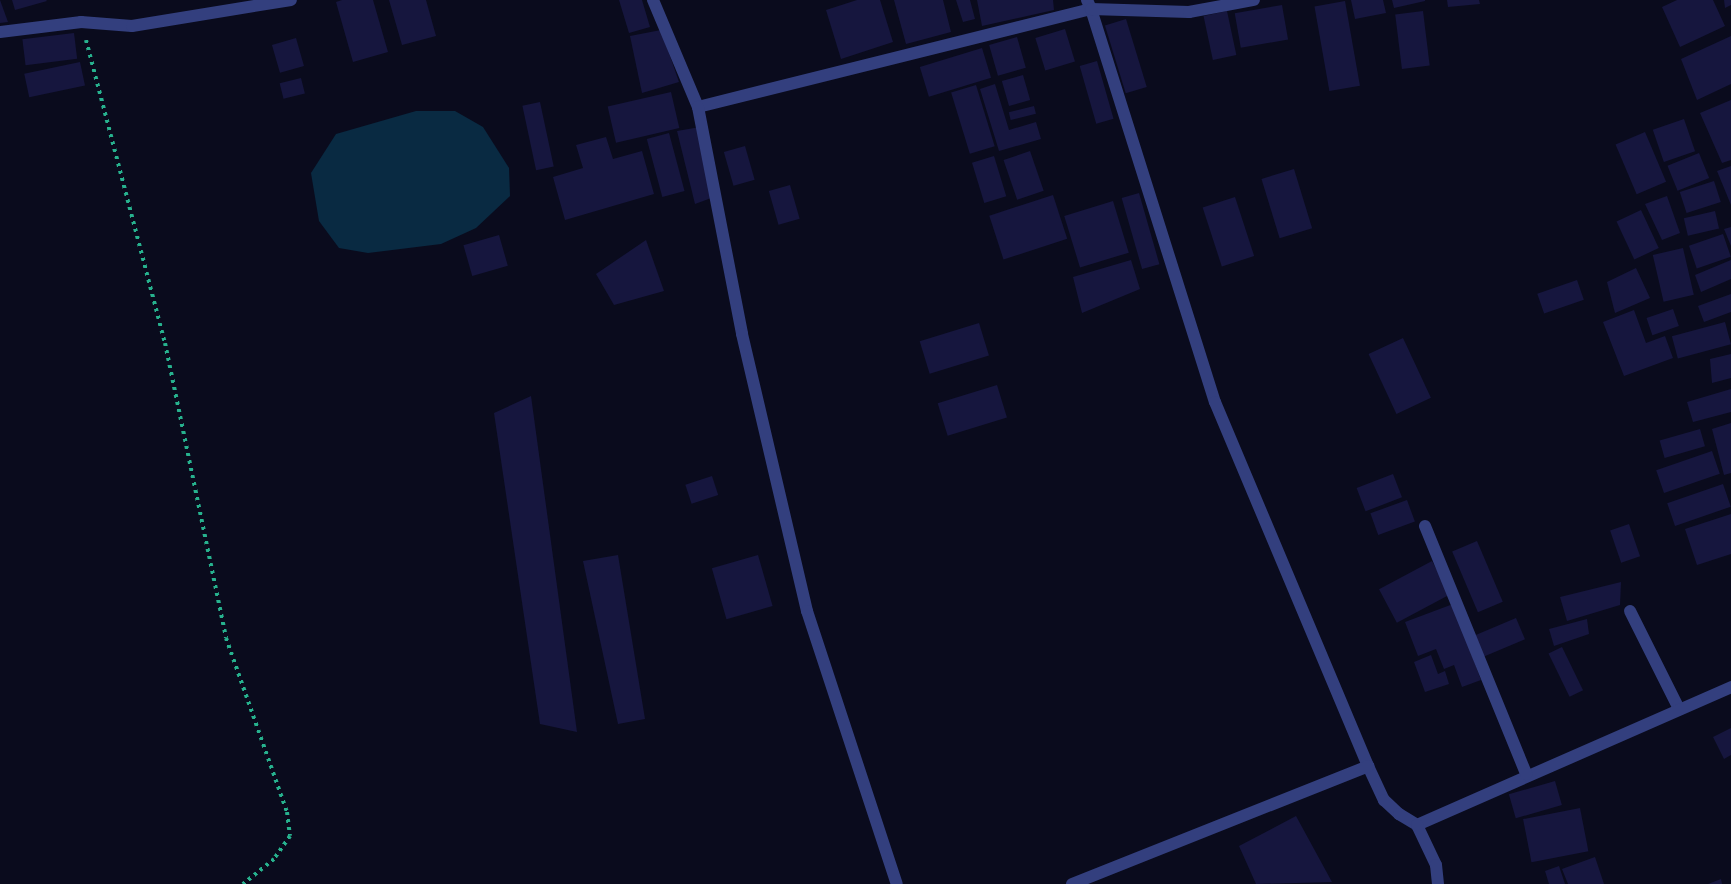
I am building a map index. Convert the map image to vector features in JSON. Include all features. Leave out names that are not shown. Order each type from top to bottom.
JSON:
[{"type":"street","points":[[0,32],[81,22],[132,26],[291,0]]},
{"type":"street","points":[[653,0],[698,107],[742,334],[807,610],[897,884]]},
{"type":"street","points":[[698,107],[1089,4],[1189,12],[1254,0]]},
{"type":"street","points":[[1089,4],[1215,402],[1368,766],[1384,800],[1417,825],[1436,866],[1438,884]]},
{"type":"street","points":[[1425,526],[1526,774]]},
{"type":"street","points":[[1630,611],[1679,709]]},
{"type":"street","points":[[1417,825],[1526,774],[1731,687]]},
{"type":"street","points":[[1072,884],[1368,766]]},
{"type":"path","points":[[81,22],[165,343],[226,638],[287,812],[290,836],[274,859],[243,884]]},
{"type":"water","points":[[416,111],[455,111],[483,127],[509,168],[510,196],[476,228],[441,244],[368,253],[339,248],[319,221],[311,173],[336,134]]},
{"type":"building","points":[[0,0],[8,22],[0,23]]},
{"type":"building","points":[[12,0],[46,0],[47,1],[15,10]]},
{"type":"building","points":[[373,0],[388,52],[353,62],[336,2]]},
{"type":"building","points":[[389,0],[426,0],[436,36],[402,45]]},
{"type":"building","points":[[619,0],[642,0],[650,27],[629,33]]},
{"type":"building","points":[[857,0],[880,0],[893,42],[841,59],[826,10]]},
{"type":"building","points":[[894,0],[943,0],[951,32],[906,44]]},
{"type":"building","points":[[956,0],[970,0],[975,19],[963,22]]},
{"type":"building","points":[[977,0],[1053,0],[1054,10],[982,26]]},
{"type":"building","points":[[1351,0],[1383,0],[1386,13],[1355,19]]},
{"type":"building","points":[[1392,0],[1425,0],[1425,1],[1394,8]]},
{"type":"building","points":[[1447,0],[1479,0],[1480,4],[1448,7]]},
{"type":"building","points":[[1677,0],[1713,0],[1725,26],[1680,47],[1662,7]]},
{"type":"building","points":[[1724,0],[1731,0],[1731,5],[1725,8]]},
{"type":"building","points":[[1345,1],[1360,86],[1329,91],[1314,6]]},
{"type":"building","points":[[1282,5],[1288,39],[1241,48],[1235,13]]},
{"type":"building","points":[[1227,11],[1236,55],[1213,60],[1204,16]]},
{"type":"building","points":[[1423,11],[1430,66],[1402,69],[1395,14]]},
{"type":"building","points":[[1126,19],[1147,87],[1126,93],[1105,25]]},
{"type":"building","points":[[1065,29],[1075,62],[1045,71],[1035,38]]},
{"type":"building","points":[[661,30],[679,82],[642,93],[630,36]]},
{"type":"building","points":[[74,33],[77,59],[26,65],[22,39]]},
{"type":"building","points":[[1731,36],[1731,84],[1697,100],[1681,59]]},
{"type":"building","points":[[1017,37],[1026,68],[998,76],[989,45]]},
{"type":"building","points":[[296,38],[304,66],[280,73],[272,45]]},
{"type":"building","points":[[982,48],[991,78],[929,97],[920,67]]},
{"type":"building","points":[[1097,61],[1114,119],[1096,124],[1080,66]]},
{"type":"building","points":[[80,62],[85,85],[29,97],[24,74]]},
{"type":"building","points":[[1023,75],[1030,100],[1009,106],[1002,81]]},
{"type":"building","points":[[301,78],[305,94],[284,99],[280,83]]},
{"type":"building","points":[[995,84],[1009,130],[1036,122],[1041,139],[999,151],[980,89]]},
{"type":"building","points":[[976,85],[995,146],[970,154],[951,93]]},
{"type":"building","points":[[671,92],[679,128],[616,143],[608,107]]},
{"type":"building","points":[[1731,100],[1731,160],[1722,163],[1700,113]]},
{"type":"building","points":[[540,102],[554,167],[536,170],[522,106]]},
{"type":"building","points":[[1034,106],[1036,114],[1011,120],[1009,112]]},
{"type":"building","points":[[1684,119],[1695,151],[1664,162],[1653,130]]},
{"type":"building","points":[[700,127],[714,197],[695,204],[677,131]]},
{"type":"building","points":[[1645,132],[1666,182],[1637,194],[1616,145]]},
{"type":"building","points":[[669,133],[685,191],[662,197],[647,139]]},
{"type":"building","points":[[606,137],[613,159],[642,151],[654,194],[565,220],[553,177],[583,168],[576,145]]},
{"type":"building","points":[[745,146],[755,180],[733,186],[724,152]]},
{"type":"building","points":[[1030,151],[1044,191],[1017,200],[1004,160]]},
{"type":"building","points":[[1699,153],[1709,178],[1678,191],[1667,166]]},
{"type":"building","points":[[994,156],[1006,196],[984,203],[972,163]]},
{"type":"building","points":[[1731,166],[1731,205],[1717,171]]},
{"type":"building","points":[[1294,169],[1312,228],[1280,238],[1261,179]]},
{"type":"building","points":[[1714,181],[1721,202],[1687,213],[1680,192]]},
{"type":"building","points":[[790,185],[800,219],[778,225],[769,191]]},
{"type":"building","points":[[1139,193],[1159,264],[1142,269],[1122,198]]},
{"type":"building","points":[[1053,195],[1067,239],[1003,259],[989,216]]},
{"type":"building","points":[[1667,196],[1680,233],[1662,240],[1645,204]]},
{"type":"building","points":[[1235,197],[1254,256],[1222,266],[1203,208]]},
{"type":"building","points":[[1113,201],[1129,253],[1080,268],[1064,216]]},
{"type":"building","points":[[1641,210],[1659,248],[1634,259],[1617,221]]},
{"type":"building","points":[[1715,211],[1719,229],[1688,236],[1684,218]]},
{"type":"building","points":[[1731,227],[1731,246],[1724,229]]},
{"type":"building","points":[[1723,234],[1731,257],[1697,268],[1689,246]]},
{"type":"building","points":[[499,235],[508,266],[472,276],[463,245]]},
{"type":"building","points":[[646,240],[664,291],[614,305],[596,274]]},
{"type":"building","points":[[1683,248],[1694,295],[1664,302],[1653,255]]},
{"type":"building","points":[[1131,260],[1140,289],[1082,313],[1073,277]]},
{"type":"building","points":[[1731,260],[1731,279],[1701,292],[1695,275]]},
{"type":"building","points":[[1636,268],[1650,298],[1615,313],[1607,282]]},
{"type":"building","points":[[1577,280],[1584,300],[1544,314],[1537,294]]},
{"type":"building","points":[[1731,294],[1731,312],[1704,322],[1698,306]]},
{"type":"building","points":[[1673,309],[1679,326],[1652,335],[1647,318]]},
{"type":"building","points":[[1634,310],[1646,343],[1665,336],[1673,358],[1624,376],[1603,322]]},
{"type":"building","points":[[1725,322],[1731,344],[1678,358],[1672,336]]},
{"type":"building","points":[[979,323],[989,356],[930,374],[920,341]]},
{"type":"building","points":[[1403,338],[1431,398],[1396,414],[1369,354]]},
{"type":"building","points":[[1731,354],[1731,378],[1712,383],[1710,359]]},
{"type":"building","points":[[997,385],[1007,418],[948,436],[938,403]]},
{"type":"building","points":[[1731,389],[1731,412],[1693,422],[1687,402]]},
{"type":"building","points":[[531,396],[577,732],[540,724],[494,413]]},
{"type":"building","points":[[1731,423],[1731,473],[1724,475],[1712,429]]},
{"type":"building","points":[[1700,429],[1705,446],[1665,458],[1660,441]]},
{"type":"building","points":[[1712,451],[1720,474],[1664,493],[1656,470]]},
{"type":"building","points":[[1393,474],[1402,497],[1366,511],[1357,488]]},
{"type":"building","points":[[712,476],[718,495],[692,504],[685,485]]},
{"type":"building","points":[[1723,484],[1731,507],[1675,526],[1667,503]]},
{"type":"building","points":[[1407,500],[1415,522],[1378,535],[1370,513]]},
{"type":"building","points":[[1731,514],[1731,554],[1697,565],[1685,529]]},
{"type":"building","points":[[1629,524],[1640,556],[1621,563],[1610,531]]},
{"type":"building","points":[[1477,541],[1503,602],[1478,612],[1452,552]]},
{"type":"building","points":[[618,555],[645,719],[618,724],[583,561]]},
{"type":"building","points":[[758,555],[773,606],[726,619],[712,568]]},
{"type":"building","points":[[1432,561],[1450,595],[1397,623],[1379,589]]},
{"type":"building","points":[[1621,582],[1620,605],[1567,621],[1560,597]]},
{"type":"building","points":[[1453,604],[1481,680],[1462,687],[1454,665],[1444,669],[1436,649],[1418,656],[1405,622]]},
{"type":"building","points":[[1516,618],[1525,639],[1482,658],[1473,636]]},
{"type":"building","points":[[1587,619],[1589,634],[1554,646],[1549,629]]},
{"type":"building","points":[[1562,647],[1583,690],[1570,697],[1549,654]]},
{"type":"building","points":[[1431,655],[1438,674],[1445,671],[1449,684],[1425,692],[1414,662]]},
{"type":"building","points":[[1731,728],[1731,755],[1724,759],[1713,737]]},
{"type":"building","points":[[1555,781],[1562,805],[1516,818],[1509,794]]},
{"type":"building","points":[[1580,808],[1588,851],[1531,862],[1523,819]]},
{"type":"building","points":[[1296,816],[1332,882],[1256,884],[1239,846]]},
{"type":"building","points":[[1595,857],[1604,884],[1568,884],[1562,869]]},
{"type":"building","points":[[1559,866],[1565,884],[1549,884],[1545,871]]},
{"type":"building","points":[[1721,879],[1722,884],[1708,884]]}]
